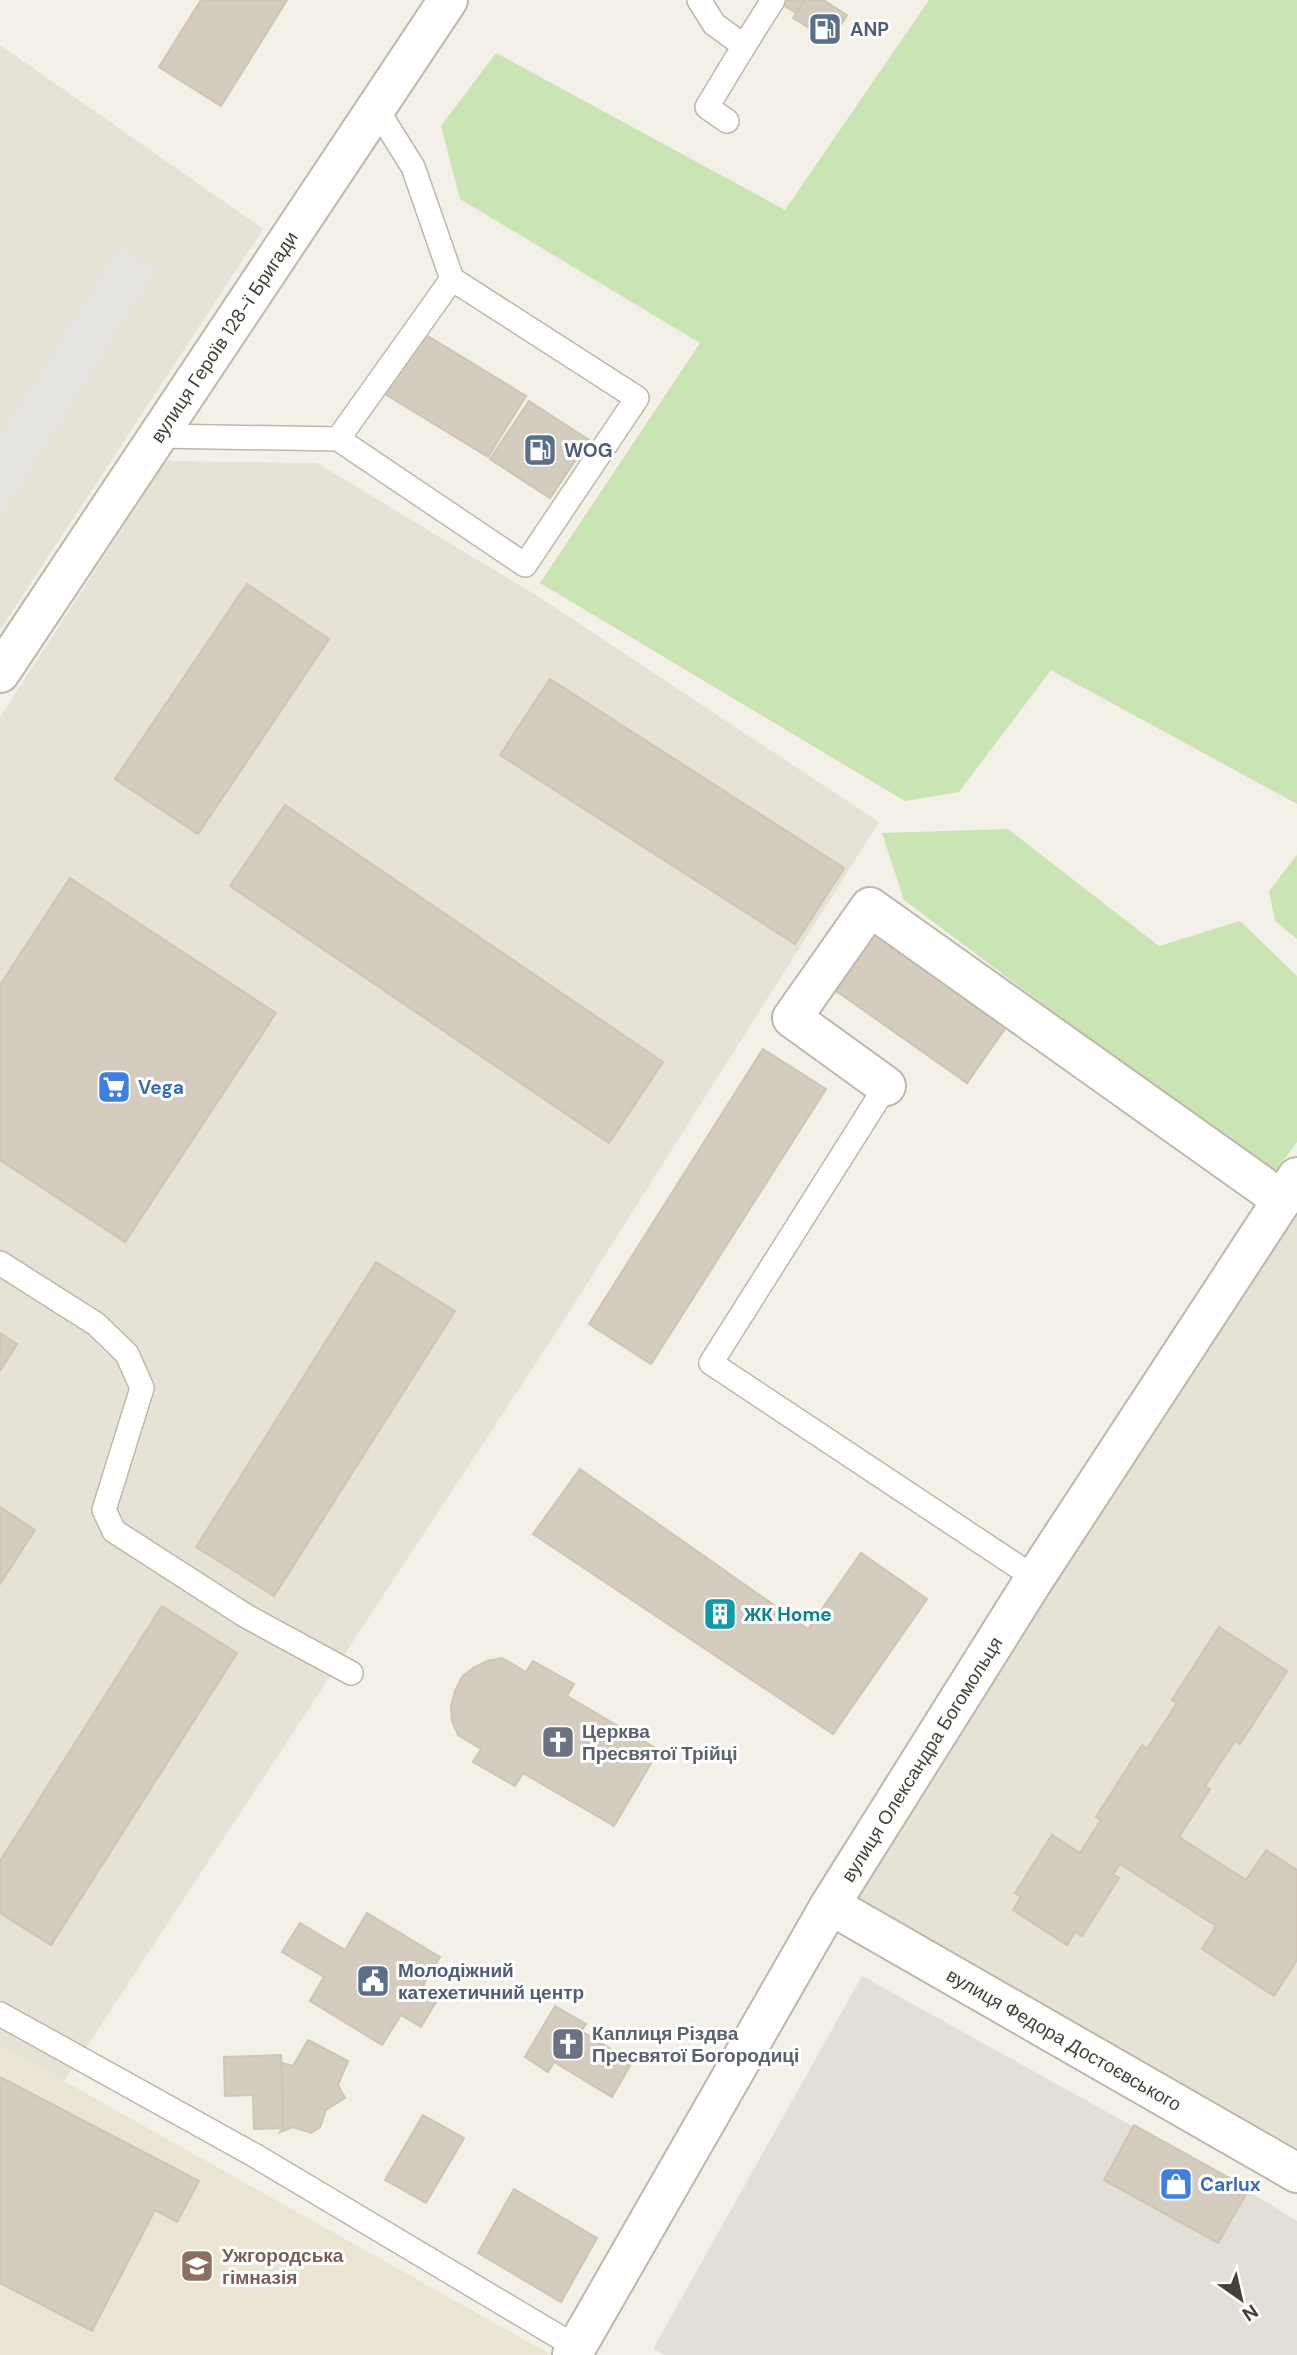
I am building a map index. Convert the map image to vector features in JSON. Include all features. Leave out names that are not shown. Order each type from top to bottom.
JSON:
[{"type":"street","name":"вулиця Героїв 128-ї Бригади","points":[[0,673],[448,0]]},
{"type":"street","points":[[886,1086],[792,1018],[870,907],[1289,1189]]},
{"type":"street","name":"вулиця Олександра Богомольця","points":[[580,2352],[830,1905],[1035,1578],[1289,1189]]},
{"type":"street","name":"вулиця Федора Достоєвського","points":[[830,1905],[1297,2173]]},
{"type":"lane","points":[[699,0],[714,24],[744,46]]},
{"type":"lane","points":[[727,121],[707,107],[773,0]]},
{"type":"lane","points":[[158,436],[338,439],[525,565],[637,398],[452,279],[413,167],[376,108]]},
{"type":"lane","points":[[338,439],[452,279]]},
{"type":"lane","points":[[886,1086],[711,1363],[1035,1578]]},
{"type":"lane","points":[[0,1263],[96,1324],[127,1354],[142,1388],[104,1510],[114,1531],[246,1616],[351,1673]]},
{"type":"lane","points":[[0,2014],[254,2155],[580,2352]]},
{"type":"shaded area","points":[[0,45],[263,229],[0,630]]},
{"type":"shaded area","points":[[119,245],[158,270],[0,521],[0,434]]},
{"type":"shaded area","points":[[166,461],[317,463],[539,597],[879,822],[557,1331],[64,2081],[0,2045],[0,717]]},
{"type":"shaded area","points":[[1297,1213],[1297,2148],[848,1899]]},
{"type":"shaded area","points":[[862,1976],[1134,2127],[1104,2180],[1218,2243],[1248,2191],[1297,2221],[1297,2355],[665,2355],[653,2349]]},
{"type":"shaded area","name":"Ужгородська гімназія","points":[[0,2045],[548,2353],[547,2355],[0,2355]]},
{"type":"green space","points":[[929,0],[1297,0],[1297,804],[1051,670],[959,792],[905,801],[540,583],[700,343],[460,199],[441,126],[496,53],[785,210]]},
{"type":"green space","points":[[1008,829],[1159,946],[1240,921],[1297,976],[1297,1142],[1272,1176],[904,900],[882,833]]},
{"type":"green space","points":[[1297,855],[1297,939],[1275,921],[1269,891]]},
{"type":"building","points":[[201,0],[287,0],[221,106],[159,67]]},
{"type":"building","points":[[775,0],[805,0],[796,13]]},
{"type":"building","name":"ANP","points":[[805,0],[823,0],[847,15],[831,41],[793,18]]},
{"type":"building","points":[[423,333],[526,396],[488,457],[385,394]]},
{"type":"building","name":"WOG","points":[[529,401],[589,440],[550,498],[490,459]]},
{"type":"building","points":[[247,584],[329,639],[198,834],[115,779]]},
{"type":"building","points":[[550,679],[844,868],[795,944],[500,755]]},
{"type":"building","points":[[285,805],[663,1062],[609,1143],[230,886]]},
{"type":"building","name":"Vega","points":[[70,878],[276,1013],[125,1242],[0,1160],[0,985]]},
{"type":"building","points":[[875,928],[1009,1023],[967,1083],[832,988]]},
{"type":"building","points":[[763,1049],[826,1089],[651,1364],[589,1324]]},
{"type":"building","points":[[376,1262],[455,1311],[274,1596],[196,1547]]},
{"type":"building","points":[[0,1333],[17,1344],[0,1371]]},
{"type":"building","name":"ЖК Home","points":[[580,1469],[808,1629],[861,1553],[927,1599],[833,1734],[533,1534]]},
{"type":"building","points":[[0,1507],[35,1530],[0,1584]]},
{"type":"building","points":[[162,1606],[237,1653],[51,1945],[0,1913],[0,1861]]},
{"type":"building","points":[[1219,1627],[1287,1671],[1240,1744],[1235,1741],[1205,1786],[1210,1789],[1179,1837],[1246,1880],[1266,1850],[1297,1870],[1297,1960],[1274,1996],[1202,1949],[1216,1926],[1120,1864],[1113,1874],[1119,1878],[1082,1936],[1075,1932],[1067,1945],[1013,1910],[1021,1897],[1015,1893],[1052,1835],[1080,1853],[1101,1820],[1096,1817],[1142,1745],[1147,1749],[1177,1703],[1172,1700]]},
{"type":"building","name":"Церква Пресвятої Трійці","points":[[502,1658],[526,1672],[533,1661],[574,1684],[567,1696],[659,1750],[614,1826],[523,1773],[515,1786],[473,1762],[481,1749],[458,1735],[452,1721],[451,1706],[455,1691],[462,1677],[473,1668]]},
{"type":"building","name":"Молодіжний катехетичний центр","points":[[367,1913],[440,1957],[423,1985],[440,1995],[421,2027],[401,2015],[382,2045],[310,2001],[324,1977],[282,1952],[300,1923],[345,1950]]},
{"type":"building","name":"Каплиця Різдва Пресвятої Богородиці","points":[[555,2006],[586,2024],[581,2031],[632,2062],[612,2097],[554,2062],[548,2072],[525,2057]]},
{"type":"building","points":[[308,2040],[348,2061],[338,2085],[345,2098],[326,2110],[320,2127],[311,2133],[293,2127],[280,2132],[283,2128],[282,2063],[293,2066]]},
{"type":"building","points":[[281,2055],[283,2128],[254,2129],[253,2095],[225,2096],[224,2057]]},
{"type":"building","points":[[0,2077],[199,2181],[177,2222],[155,2210],[92,2331],[0,2283]]},
{"type":"building","points":[[423,2115],[464,2138],[426,2203],[385,2180]]},
{"type":"building","name":"Carlux","points":[[1134,2125],[1249,2189],[1218,2243],[1104,2180]]},
{"type":"building","points":[[514,2189],[597,2238],[561,2302],[478,2253]]},
{"type":"place","name":"ANP","points":[[825,29]]},
{"type":"place","name":"WOG","points":[[540,450]]},
{"type":"place","name":"Vega","points":[[114,1087]]},
{"type":"place","name":"ЖК Home","points":[[720,1614]]},
{"type":"place","name":"Церква Пресвятої Трійці","points":[[558,1742]]},
{"type":"place","name":"Молодіжний катехетичний центр","points":[[373,1981]]},
{"type":"place","name":"Каплиця Різдва Пресвятої Богородиці","points":[[568,2044]]},
{"type":"place","name":"Carlux","points":[[1176,2184]]},
{"type":"place","name":"Ужгородська гімназія","points":[[197,2266]]}]
